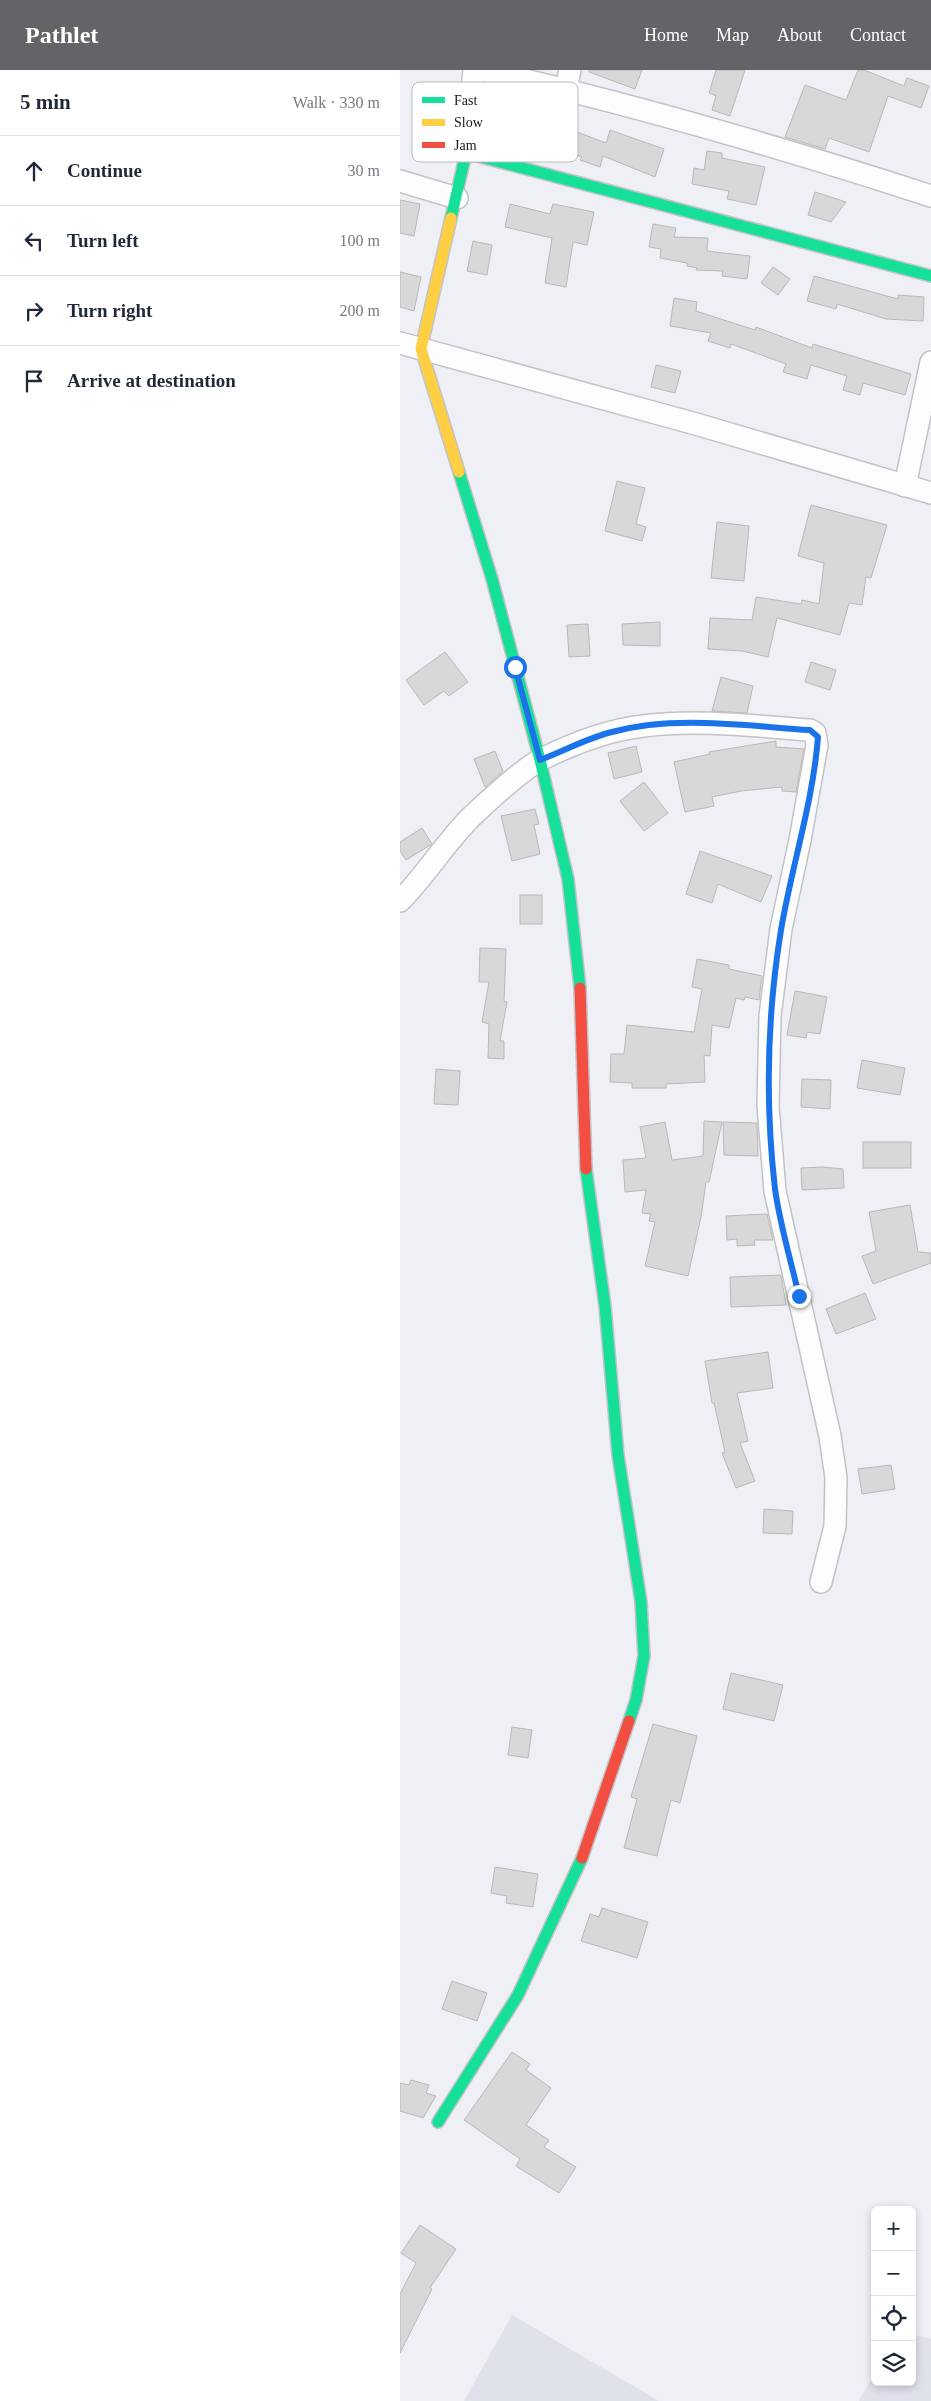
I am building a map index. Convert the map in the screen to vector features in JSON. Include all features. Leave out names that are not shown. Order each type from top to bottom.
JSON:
[{"type":"street","points":[[482,70],[568,79]]},
{"type":"street","points":[[578,82],[931,196]]},
{"type":"street","points":[[438,2122],[518,1995],[581,1862],[636,1700],[644,1656],[641,1602],[618,1455],[605,1306],[586,1163],[582,1006],[569,889],[540,760],[492,579],[421,349],[464,162]]},
{"type":"street","points":[[500,162],[931,276]]},
{"type":"street","points":[[400,181],[457,198]]},
{"type":"street","points":[[400,343],[696,424],[931,493]]},
{"type":"street","points":[[905,486],[931,362]]},
{"type":"street","points":[[400,901],[417,884],[469,818],[496,794],[540,760],[611,732],[643,726],[707,723],[810,730],[818,737],[800,840],[781,929],[770,1016],[768,1106],[775,1191],[830,1436],[836,1478],[835,1526],[821,1582]]},
{"type":"shaded area","points":[[512,2315],[659,2401],[464,2401]]},
{"type":"shaded area","points":[[916,2335],[931,2339],[931,2401],[859,2401],[871,2379],[871,2386],[916,2386]]},
{"type":"building","points":[[589,70],[642,70],[635,89],[589,72]]},
{"type":"building","points":[[716,70],[745,70],[730,116],[712,110],[716,96],[709,93]]},
{"type":"building","points":[[858,70],[864,70],[904,86],[907,78],[929,86],[921,108],[888,96],[869,152],[829,138],[825,149],[785,137],[805,85],[846,100]]},
{"type":"building","points":[[610,130],[664,149],[655,177],[603,156],[600,167],[580,160],[582,157],[578,156],[578,132],[606,143]]},
{"type":"building","points":[[707,151],[722,153],[722,158],[765,167],[756,205],[727,199],[729,191],[692,184],[694,168],[704,170]]},
{"type":"building","points":[[815,192],[846,202],[831,222],[808,215]]},
{"type":"building","points":[[400,200],[420,204],[414,236],[400,233]]},
{"type":"building","points":[[510,204],[550,214],[553,204],[594,212],[587,245],[573,242],[566,287],[545,283],[552,238],[505,227]]},
{"type":"building","points":[[653,224],[676,228],[674,237],[708,238],[707,251],[750,256],[747,279],[722,276],[723,271],[696,270],[697,268],[687,266],[687,263],[660,258],[661,249],[649,247]]},
{"type":"building","points":[[473,241],[492,245],[487,275],[467,271]]},
{"type":"building","points":[[773,267],[790,279],[778,295],[761,283]]},
{"type":"building","points":[[400,272],[421,277],[414,311],[400,307]]},
{"type":"building","points":[[814,276],[898,299],[898,295],[924,297],[923,321],[886,319],[837,304],[836,309],[807,301]]},
{"type":"building","points":[[674,298],[697,302],[696,311],[755,330],[756,327],[812,348],[813,344],[911,374],[905,395],[863,383],[860,395],[843,390],[847,376],[811,365],[807,379],[783,372],[786,364],[731,344],[730,348],[708,341],[711,333],[670,326]]},
{"type":"building","points":[[656,365],[681,371],[675,393],[651,387]]},
{"type":"building","points":[[617,481],[645,488],[636,524],[646,527],[642,541],[605,531]]},
{"type":"building","points":[[811,505],[887,525],[871,578],[866,577],[862,605],[849,603],[840,635],[777,618],[768,657],[742,651],[708,649],[710,618],[752,620],[756,597],[801,604],[802,600],[819,604],[824,563],[798,556]]},
{"type":"building","points":[[717,522],[749,526],[744,581],[711,578]]},
{"type":"building","points":[[660,622],[660,646],[623,645],[622,624]]},
{"type":"building","points":[[588,624],[590,656],[569,657],[567,625]]},
{"type":"building","points":[[445,652],[468,682],[449,696],[444,691],[424,705],[406,680]]},
{"type":"building","points":[[811,662],[836,670],[830,690],[805,682]]},
{"type":"building","points":[[721,677],[753,686],[747,713],[712,711]]},
{"type":"building","points":[[776,741],[776,747],[804,749],[796,792],[782,791],[782,787],[741,791],[712,797],[714,806],[685,812],[674,762],[710,754],[709,752]]},
{"type":"building","points":[[636,746],[642,772],[614,779],[608,753]]},
{"type":"building","points":[[495,751],[503,771],[485,787],[474,759]]},
{"type":"building","points":[[644,782],[668,813],[644,831],[620,801]]},
{"type":"building","points":[[535,809],[539,824],[534,825],[540,854],[512,861],[501,816]]},
{"type":"building","points":[[422,828],[432,844],[406,860],[400,851],[400,842]]},
{"type":"building","points":[[700,851],[772,876],[761,902],[718,884],[712,903],[686,894]]},
{"type":"building","points":[[520,895],[542,895],[542,924],[520,924]]},
{"type":"building","points":[[480,948],[506,949],[504,1001],[507,1002],[500,1041],[504,1041],[504,1059],[488,1058],[489,1024],[482,1022],[489,982],[479,982]]},
{"type":"building","points":[[697,959],[729,965],[729,969],[762,976],[759,1000],[745,997],[744,1000],[736,998],[729,1028],[712,1025],[710,1056],[704,1055],[705,1082],[666,1084],[666,1088],[632,1088],[632,1083],[610,1082],[611,1054],[624,1054],[627,1025],[694,1032],[702,989],[692,987]]},
{"type":"building","points":[[795,991],[827,997],[820,1034],[807,1032],[806,1038],[787,1035]]},
{"type":"building","points":[[862,1060],[905,1068],[900,1095],[857,1088]]},
{"type":"building","points":[[436,1069],[460,1071],[458,1105],[434,1104]]},
{"type":"building","points":[[802,1079],[831,1080],[830,1109],[801,1107]]},
{"type":"building","points":[[704,1121],[722,1122],[709,1182],[706,1182],[701,1217],[688,1276],[645,1266],[655,1222],[649,1221],[651,1214],[642,1213],[646,1190],[625,1192],[623,1160],[646,1158],[640,1127],[665,1122],[672,1160],[703,1156]]},
{"type":"building","points":[[723,1122],[757,1123],[758,1156],[724,1155]]},
{"type":"building","points":[[863,1142],[911,1142],[911,1168],[863,1168]]},
{"type":"building","points":[[823,1167],[843,1169],[844,1188],[802,1190],[801,1168]]},
{"type":"building","points":[[910,1205],[918,1252],[931,1253],[931,1263],[873,1284],[862,1256],[876,1251],[869,1212]]},
{"type":"building","points":[[767,1214],[773,1240],[754,1240],[755,1245],[737,1246],[737,1239],[727,1240],[726,1216]]},
{"type":"building","points":[[781,1275],[786,1305],[731,1307],[730,1277]]},
{"type":"building","points":[[865,1293],[876,1319],[836,1334],[826,1309]]},
{"type":"building","points":[[768,1352],[773,1388],[737,1393],[748,1441],[740,1443],[755,1481],[736,1488],[722,1453],[725,1452],[714,1403],[712,1403],[705,1361]]},
{"type":"building","points":[[891,1465],[895,1489],[862,1494],[858,1469]]},
{"type":"building","points":[[764,1509],[793,1511],[792,1534],[763,1533]]},
{"type":"building","points":[[731,1673],[783,1685],[774,1721],[723,1709]]},
{"type":"building","points":[[653,1724],[697,1736],[680,1803],[671,1800],[657,1856],[624,1848],[637,1799],[631,1797]]},
{"type":"building","points":[[512,1727],[532,1730],[528,1758],[508,1755]]},
{"type":"building","points":[[495,1867],[538,1874],[533,1907],[506,1903],[507,1896],[491,1893]]},
{"type":"building","points":[[602,1908],[648,1922],[637,1958],[581,1941],[590,1914],[599,1917]]},
{"type":"building","points":[[452,1981],[487,1993],[477,2021],[442,2009]]},
{"type":"building","points":[[512,2052],[530,2064],[526,2070],[551,2088],[526,2125],[549,2140],[544,2147],[576,2167],[559,2193],[516,2166],[520,2159],[464,2120]]},
{"type":"building","points":[[411,2080],[429,2085],[426,2093],[436,2096],[423,2118],[400,2111],[400,2083],[409,2085]]},
{"type":"building","points":[[420,2225],[456,2249],[430,2288],[432,2289],[400,2353],[400,2294],[416,2263],[401,2253]]},
{"type":"traffic: fast","points":[[451,218],[464,162]]},
{"type":"traffic: fast","points":[[500,162],[931,276]]},
{"type":"traffic: fast","points":[[459,472],[492,579],[540,760],[568,879],[580,988]]},
{"type":"traffic: fast","points":[[586,1169],[605,1306],[618,1455],[641,1602],[644,1656],[636,1700],[629,1721]]},
{"type":"traffic: fast","points":[[438,2122],[518,1995],[582,1858]]},
{"type":"traffic: slow","points":[[451,218],[421,349],[459,472]]},
{"type":"traffic: jam","points":[[580,988],[586,1169]]},
{"type":"traffic: jam","points":[[582,1858],[629,1721]]},
{"type":"route","points":[[515,667],[540,760],[611,732],[643,726],[707,723],[810,730],[816,733],[818,737],[800,840],[781,929],[770,1016],[768,1106],[775,1191],[799,1296]]}]
